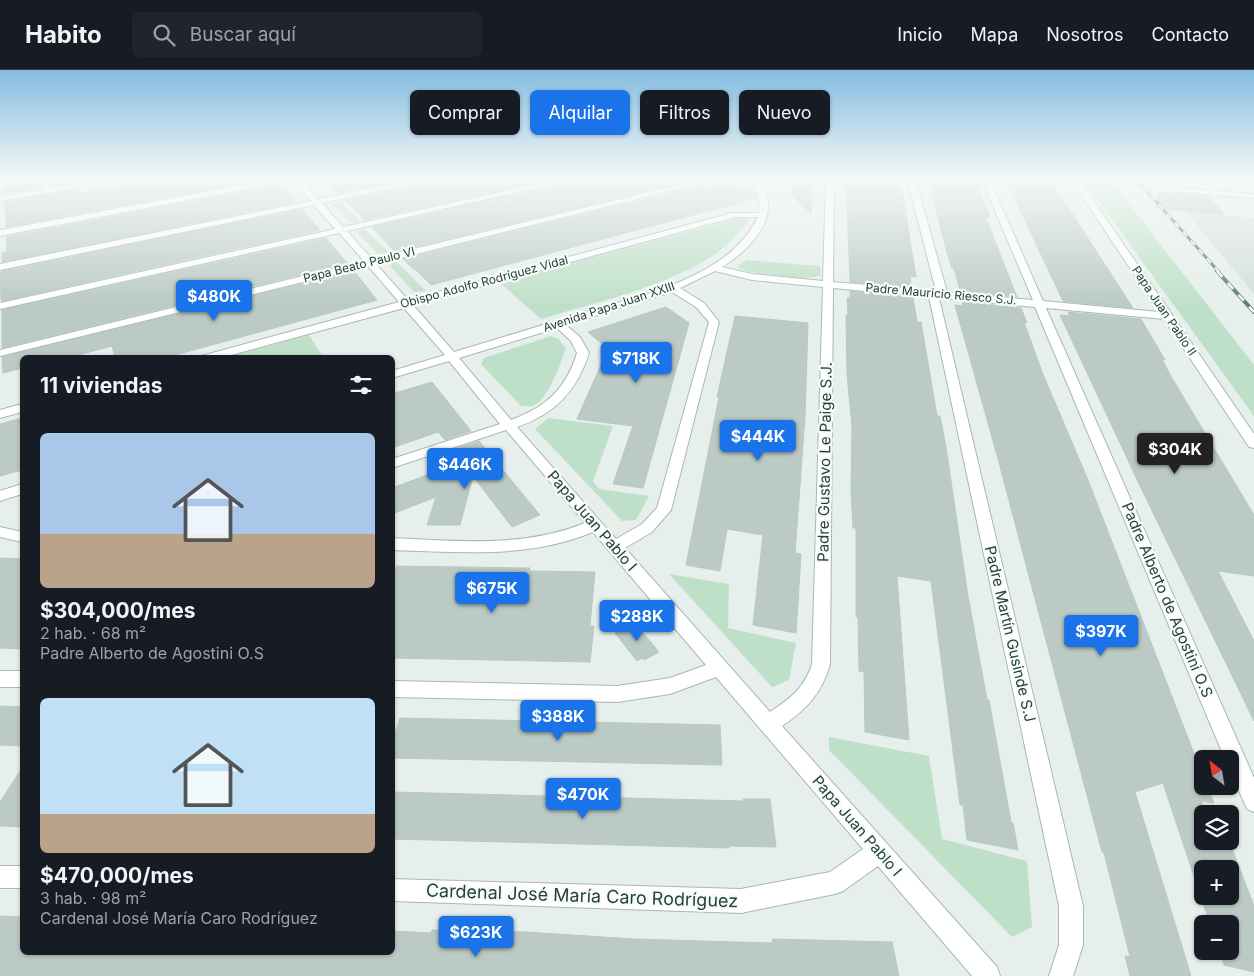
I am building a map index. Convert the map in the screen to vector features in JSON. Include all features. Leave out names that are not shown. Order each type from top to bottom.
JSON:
[{"type":"street","points":[[0,233],[67,220]]},
{"type":"street","points":[[0,267],[227,220]]},
{"type":"street","name":"Papa Juan Pablo I","points":[[332,220],[452,356],[508,425],[988,976]]},
{"type":"street","points":[[0,306],[384,220]]},
{"type":"street","name":"Papa Beato Paulo VI","points":[[0,353],[544,220]]},
{"type":"street","name":"Obispo Adolfo Rodríguez Vidal","points":[[216,355],[715,220]]},
{"type":"street","name":"Avenida Papa Juan XXIII","points":[[395,374],[559,324],[671,287],[714,268],[742,247],[754,235],[761,220]]},
{"type":"street","name":"Padre Gustavo Le Paige S.J.","points":[[769,724],[802,702],[810,693],[816,683],[821,664],[829,220]]},
{"type":"street","name":"Padre Martín Gusinde S.J","points":[[921,220],[1071,906],[1071,945],[1061,976]]},
{"type":"street","name":"Padre Alberto de Agostini O.S","points":[[1003,220],[1254,802]]},
{"type":"street","name":"Papa Juan Pablo II","points":[[1103,220],[1254,444]]},
{"type":"street","name":"Padre Mauricio Riesco S.J.","points":[[714,268],[752,277],[1168,316]]},
{"type":"street","points":[[615,547],[647,528],[664,510],[714,322],[700,305],[671,287]]},
{"type":"street","points":[[395,463],[527,418],[559,398],[577,372],[583,353],[576,339],[559,324]]},
{"type":"street","points":[[0,414],[20,409]]},
{"type":"street","points":[[0,496],[20,490]]},
{"type":"street","points":[[395,544],[528,546],[572,536],[596,525]]},
{"type":"street","points":[[0,532],[20,537]]},
{"type":"street","points":[[395,689],[631,693],[676,685],[720,667]]},
{"type":"street","points":[[0,679],[20,679]]},
{"type":"street","name":"Cardenal José María Caro Rodríguez","points":[[395,890],[741,902],[835,883],[879,851]]},
{"type":"street","points":[[0,877],[20,878]]},
{"type":"shaded area","points":[[1193,220],[1254,220],[1254,294]]},
{"type":"green space","points":[[348,220],[361,222],[351,223]]},
{"type":"green space","points":[[731,220],[750,220],[718,252],[678,274],[632,292],[541,319],[499,282]]},
{"type":"green space","points":[[1113,220],[1142,220],[1254,365],[1254,416]]},
{"type":"green space","points":[[365,229],[389,253],[378,254],[357,232]]},
{"type":"green space","points":[[747,260],[820,266],[821,275],[805,278],[780,276],[756,273],[739,268],[738,266]]},
{"type":"green space","points":[[397,262],[426,291],[414,292],[390,266],[392,263]]},
{"type":"green space","points":[[309,335],[322,355],[234,355]]},
{"type":"green space","points":[[551,336],[559,339],[566,349],[557,372],[544,397],[533,406],[521,406],[481,364],[484,358]]},
{"type":"green space","points":[[548,418],[613,426],[593,481],[599,489],[649,496],[636,520],[622,521],[535,429]]},
{"type":"green space","points":[[669,574],[729,584],[728,628],[796,643],[789,680],[772,687]]},
{"type":"green space","points":[[829,737],[929,756],[942,839],[1027,861],[1032,927],[1012,937],[829,750]]},
{"type":"building","points":[[6,220],[42,220],[6,227]]},
{"type":"building","points":[[94,220],[206,220],[2,262],[2,253],[6,252],[7,237]]},
{"type":"building","points":[[248,220],[312,220],[320,230],[2,301],[0,273]]},
{"type":"building","points":[[401,220],[526,220],[395,252],[372,227]]},
{"type":"building","points":[[560,220],[673,220],[431,285],[403,259]]},
{"type":"building","points":[[848,220],[907,220],[916,277],[910,276],[911,287],[850,282]]},
{"type":"building","points":[[939,220],[987,220],[1017,297],[960,291],[954,268],[952,268]]},
{"type":"building","points":[[1025,220],[1076,220],[1133,308],[1063,301]]},
{"type":"building","points":[[326,238],[347,263],[2,348],[2,310]]},
{"type":"building","points":[[354,271],[377,300],[175,355],[114,355],[112,346],[78,355],[20,355],[20,369],[3,373],[2,357]]},
{"type":"building","points":[[850,291],[913,297],[917,322],[921,322],[937,416],[940,416],[946,447],[968,596],[987,700],[989,700],[1011,822],[1013,823],[1018,850],[967,840],[963,805],[960,805],[931,581],[897,576],[909,740],[865,732],[864,672],[859,671],[858,617],[856,617],[856,528],[853,528],[851,490],[852,426],[847,374],[846,315],[848,315],[847,298],[850,298]]},
{"type":"building","points":[[962,302],[1021,308],[1027,323],[1024,322],[1042,372],[1088,480],[1194,753],[1194,795],[1211,795],[1214,803],[1202,801],[1202,805],[1194,805],[1194,850],[1232,850],[1236,860],[1194,860],[1194,876],[1163,783],[1135,792],[1191,976],[1130,976],[1125,956],[1130,957],[1104,853],[1102,852],[998,459],[955,305],[963,306]]},
{"type":"building","points":[[666,307],[689,323],[643,488],[613,484],[633,426],[577,419],[608,349],[588,332]]},
{"type":"building","points":[[1068,312],[1141,319],[1165,360],[1162,359],[1169,373],[1254,515],[1254,576],[1218,571],[1254,641],[1254,721],[1060,315],[1070,316]]},
{"type":"building","points":[[735,316],[808,323],[805,417],[795,553],[801,554],[796,633],[753,625],[763,535],[727,529],[720,571],[686,565],[719,397],[717,397]]},
{"type":"building","points":[[432,382],[471,431],[445,440],[438,432],[395,447],[395,393]]},
{"type":"building","points":[[20,419],[20,471],[0,476],[0,424]]},
{"type":"building","points":[[479,441],[540,515],[512,527],[473,476],[460,525],[427,525],[436,497],[395,513],[395,487],[462,462],[453,450]]},
{"type":"building","points":[[0,558],[20,559],[20,649],[0,648]]},
{"type":"building","points":[[397,566],[530,568],[529,571],[595,572],[590,626],[594,626],[590,662],[395,658]]},
{"type":"building","points":[[634,622],[659,652],[644,660],[642,658],[637,661],[615,633]]},
{"type":"building","points":[[0,706],[20,707],[20,746],[0,745]]},
{"type":"building","points":[[400,718],[720,725],[722,765],[395,758],[395,734]]},
{"type":"building","points":[[20,771],[20,827],[0,826],[0,802]]},
{"type":"building","points":[[395,792],[744,801],[743,799],[770,799],[776,847],[729,846],[729,848],[395,839]]},
{"type":"building","points":[[1239,867],[1254,906],[1254,972],[1224,965],[1222,960],[1239,960],[1239,915],[1207,915],[1204,905],[1239,905]]},
{"type":"building","points":[[0,916],[20,917],[20,955],[395,955],[395,931],[431,933],[432,930],[527,932],[633,939],[773,943],[772,939],[892,942],[899,976],[0,976]]},
{"type":"railway","points":[[1173,220],[1219,272]]},
{"type":"railway","points":[[1217,271],[1254,312]]}]
